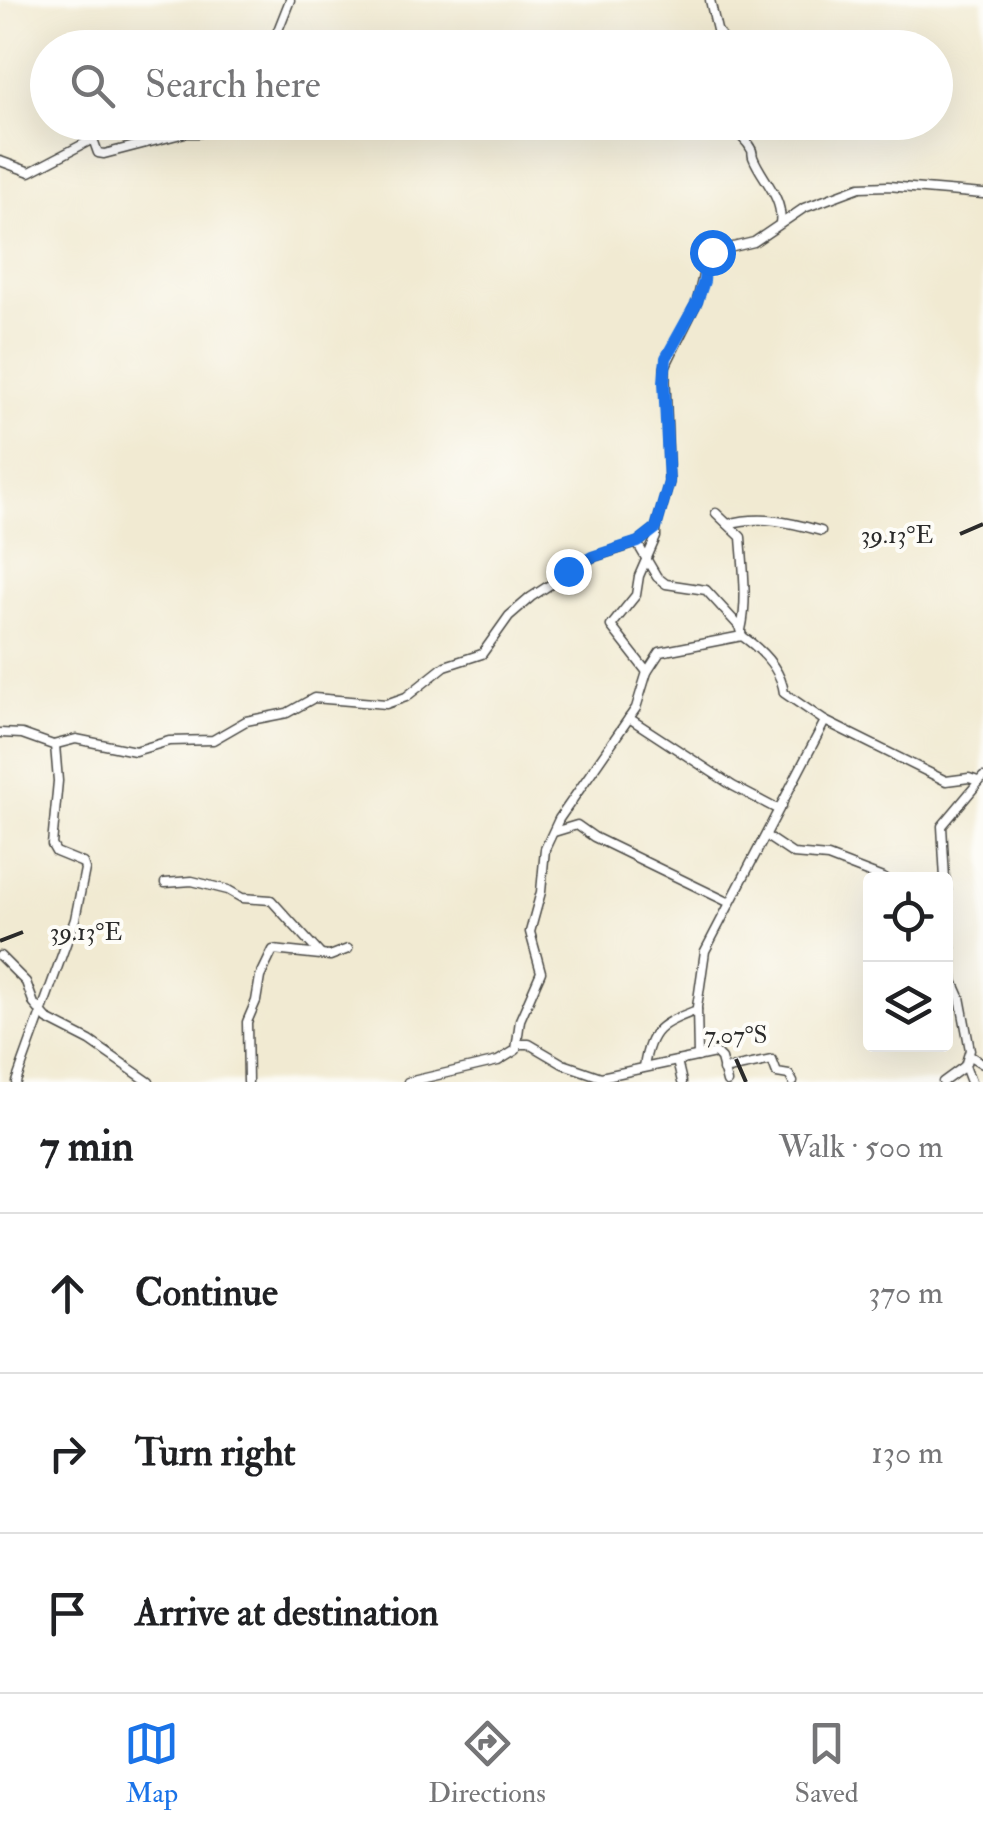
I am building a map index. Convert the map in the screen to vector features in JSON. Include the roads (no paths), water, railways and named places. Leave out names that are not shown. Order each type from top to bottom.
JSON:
[{"type":"street","points":[[278,30],[290,0]]},
{"type":"street","points":[[710,0],[717,30]]},
{"type":"street","points":[[0,162],[30,172],[91,140]]},
{"type":"street","points":[[93,140],[98,153],[104,154],[165,140]]},
{"type":"street","points":[[743,140],[766,177],[781,213],[780,223]]},
{"type":"street","points":[[647,672],[611,626],[632,602],[656,537],[669,482],[666,358],[697,302],[706,256],[754,242],[815,202],[860,187],[983,194]]},
{"type":"street","points":[[716,513],[742,537],[741,577],[746,595],[741,633]]},
{"type":"street","points":[[728,524],[740,520],[792,520],[821,531]]},
{"type":"street","points":[[0,732],[22,734],[55,745],[76,739],[139,750],[169,741],[213,740],[246,721],[287,713],[314,698],[377,706],[400,699],[446,666],[482,654],[509,616],[568,571],[592,557],[637,542],[656,528]]},
{"type":"street","points":[[637,542],[653,574],[666,584],[706,590],[741,633],[768,658],[782,682],[784,694],[825,721],[946,781],[962,800]]},
{"type":"street","points":[[408,1082],[498,1062],[514,1053],[520,1020],[541,972],[530,932],[542,884],[544,854],[554,832],[629,718],[647,672],[664,650],[741,633]]},
{"type":"street","points":[[629,718],[715,776],[778,809]]},
{"type":"street","points":[[698,1057],[701,961],[728,902],[825,721]]},
{"type":"street","points":[[16,1082],[74,919],[85,869],[84,862],[56,852],[52,845],[58,782],[55,745]]},
{"type":"street","points":[[946,781],[980,779]]},
{"type":"street","points":[[945,872],[942,826],[980,779]]},
{"type":"street","points":[[554,832],[578,825],[594,837],[728,902]]},
{"type":"street","points":[[766,836],[793,854],[828,857],[865,872]]},
{"type":"street","points":[[165,883],[192,880],[242,898],[271,900],[321,954]]},
{"type":"street","points":[[248,1082],[246,1022],[270,954],[275,948],[334,956],[348,949]]},
{"type":"street","points":[[0,956],[26,982],[42,1013],[63,1030],[106,1050],[150,1082]]},
{"type":"street","points":[[943,1082],[965,1066],[970,1056],[952,962]]},
{"type":"street","points":[[644,1067],[652,1036],[673,1020],[697,1010]]},
{"type":"street","points":[[518,1044],[527,1043],[562,1064],[602,1077],[715,1053],[721,1059],[727,1082]]},
{"type":"street","points":[[970,1056],[983,1064]]},
{"type":"street","points":[[724,1070],[772,1060],[777,1072],[791,1076],[793,1082]]},
{"type":"street","points":[[677,1061],[682,1082]]},
{"type":"street","points":[[965,1066],[971,1082]]}]
